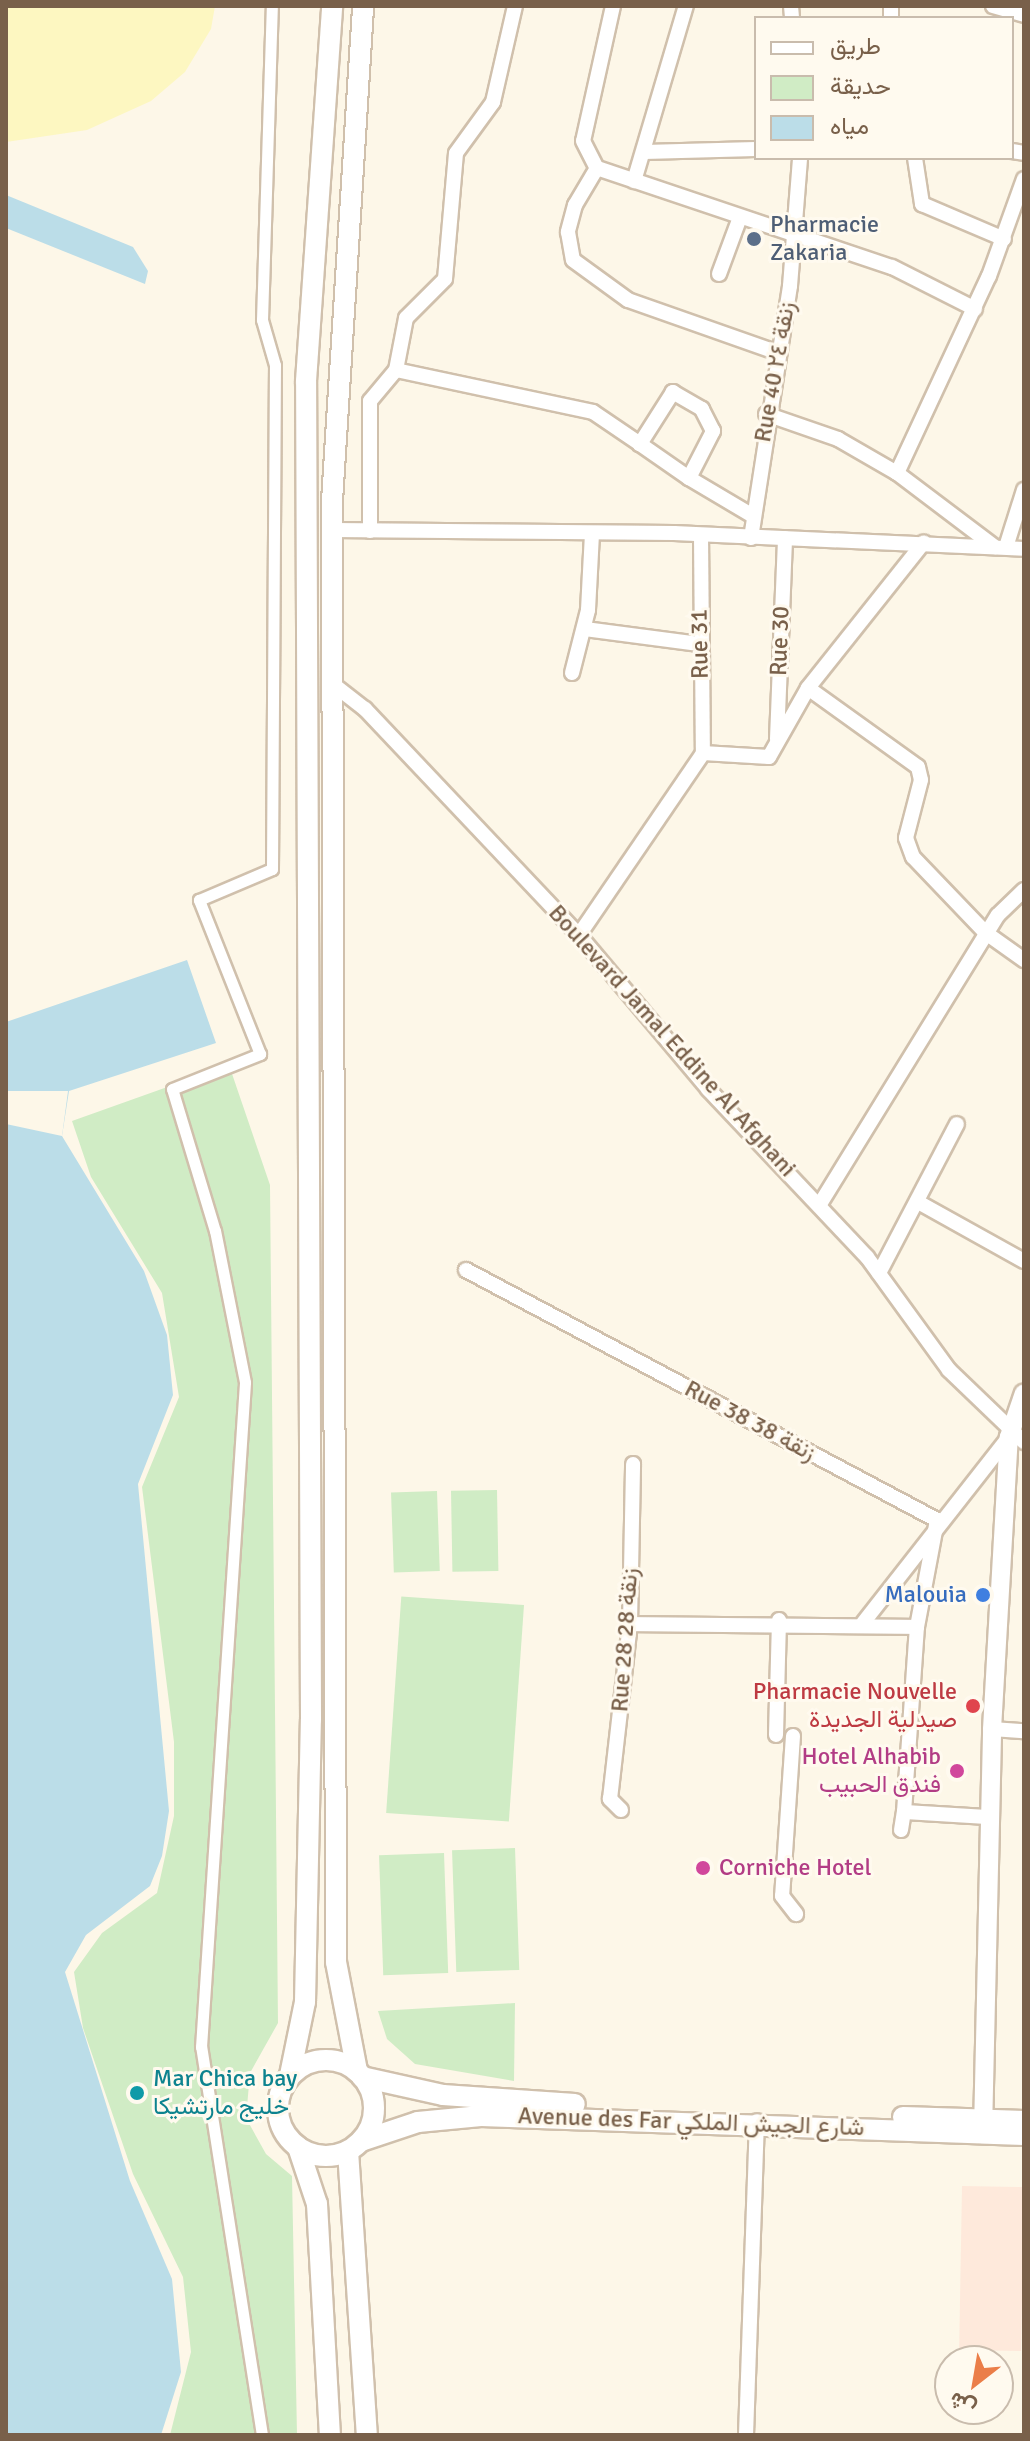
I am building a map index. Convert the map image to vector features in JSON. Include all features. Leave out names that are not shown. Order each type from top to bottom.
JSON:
[{"type":"main road","points":[[332,6],[306,381],[311,1719],[305,2002],[290,2075],[278,2105],[286,2136],[298,2147],[314,2155],[354,2146]]},
{"type":"main road","points":[[363,6],[333,530],[338,688],[336,1962],[359,2074],[374,2102],[354,2146],[367,2435]]},
{"type":"main road","points":[[290,2075],[323,2060],[359,2074]]},
{"type":"main road","name":"Avenue des Far شارع الجيش الملكي","points":[[359,2074],[472,2099],[983,2127],[1024,2135]]},
{"type":"main road","name":"Avenue des Far شارع الجيش الملكي","points":[[354,2146],[445,2116],[983,2127],[1024,2121]]},
{"type":"main road","points":[[298,2147],[317,2204],[330,2435]]},
{"type":"street","points":[[262,2435],[201,2047],[245,1382],[215,1231],[172,1089],[260,1054],[199,900],[272,869],[275,365],[262,320],[272,6]]},
{"type":"street","points":[[370,531],[370,401],[396,370],[406,318],[445,279],[456,153],[493,102],[515,6]]},
{"type":"street","points":[[613,6],[583,141],[597,168],[739,220],[892,267],[975,309]]},
{"type":"street","points":[[634,181],[686,6]]},
{"type":"street","points":[[993,6],[1024,15]]},
{"type":"street","points":[[644,152],[754,149]]},
{"type":"street","name":"Rue 40 زنقة ٢٤","points":[[751,538],[766,414],[796,236],[800,160]]},
{"type":"street","points":[[915,160],[922,204],[1004,239]]},
{"type":"street","points":[[597,168],[575,205],[568,232],[573,260],[628,300],[776,352]]},
{"type":"street","points":[[897,473],[975,309],[1004,239],[1024,179]]},
{"type":"street","points":[[719,274],[739,220]]},
{"type":"street","points":[[396,370],[593,412],[689,478],[753,516]]},
{"type":"street","points":[[640,444],[668,394],[692,400],[713,431],[689,478]]},
{"type":"street","points":[[766,414],[838,439],[897,473],[1000,547]]},
{"type":"street","points":[[1000,547],[1024,490]]},
{"type":"street","points":[[333,530],[701,535],[924,542],[1024,549]]},
{"type":"street","points":[[572,673],[585,629],[592,534]]},
{"type":"street","name":"Rue 31","points":[[701,535],[699,644],[703,753]]},
{"type":"street","name":"Rue 30","points":[[777,744],[785,538]]},
{"type":"street","points":[[579,935],[703,753],[767,758],[808,688],[924,542]]},
{"type":"street","points":[[585,629],[699,644]]},
{"type":"street","name":"Boulevard Jamal Eddine Al Afghani","points":[[338,688],[365,709],[579,935],[708,1089],[820,1204],[879,1273],[928,1346],[1015,1435]]},
{"type":"street","points":[[808,688],[918,767],[921,780],[909,850],[986,933],[1024,960]]},
{"type":"street","points":[[820,1204],[986,933],[1024,890]]},
{"type":"street","points":[[879,1273],[957,1124]]},
{"type":"street","points":[[918,1202],[1024,1261]]},
{"type":"street","name":"Rue 38 زنقة 38","points":[[466,1270],[937,1520]]},
{"type":"street","points":[[983,2127],[992,1729],[1015,1435],[1024,1393]]},
{"type":"street","points":[[863,1623],[937,1520],[1015,1435]]},
{"type":"street","name":"Rue 28 زنقة 28","points":[[621,1810],[610,1799],[630,1624],[633,1464]]},
{"type":"street","points":[[901,1830],[917,1627],[937,1520]]},
{"type":"street","points":[[630,1624],[779,1620],[917,1627]]},
{"type":"street","points":[[776,1735],[779,1620]]},
{"type":"street","points":[[992,1729],[1024,1731]]},
{"type":"street","points":[[793,1736],[782,1896],[796,1914]]},
{"type":"street","points":[[904,1812],[988,1817]]},
{"type":"street","points":[[746,2435],[757,2121]]},
{"type":"shaded area","points":[[962,2186],[1024,2187],[1021,2351],[1014,2351],[1014,2345],[959,2345]]},
{"type":"green space","points":[[229,1065],[270,1185],[278,2023],[250,2073],[246,2118],[266,2154],[292,2176],[297,2435],[170,2435],[191,2352],[183,2277],[133,2174],[83,2028],[74,1972],[102,1933],[157,1893],[174,1816],[174,1742],[142,1487],[179,1397],[162,1293],[91,1177],[72,1121]]},
{"type":"green space","points":[[497,1490],[498,1571],[452,1572],[451,1491]]},
{"type":"green space","points":[[437,1491],[440,1571],[394,1573],[391,1493]]},
{"type":"green space","points":[[401,1596],[524,1605],[509,1821],[386,1813]]},
{"type":"green space","points":[[515,1848],[519,1970],[456,1972],[452,1850]]},
{"type":"green space","points":[[444,1853],[448,1973],[383,1975],[379,1855]]},
{"type":"green space","points":[[515,2003],[514,2081],[415,2064],[387,2039],[378,2011]]},
{"type":"sand","points":[[6,6],[215,6],[211,29],[185,72],[151,101],[87,130],[6,142]]},
{"type":"water","points":[[6,195],[133,247],[148,271],[145,284],[6,228]]},
{"type":"water","points":[[187,960],[216,1043],[69,1091],[62,1136],[144,1271],[167,1335],[173,1395],[138,1484],[169,1811],[162,1856],[150,1886],[86,1935],[65,1972],[130,2181],[172,2279],[181,2372],[161,2435],[6,2435],[6,1022]]},
{"type":"pier","points":[[6,1091],[68,1091],[62,1136],[6,1124]]},
{"type":"place","name":"Pharmacie Zakaria","points":[[754,239]]},
{"type":"place","name":"Malouia","points":[[983,1595]]},
{"type":"place","name":"Pharmacie Nouvelle صيدلية الجديدة","points":[[973,1706]]},
{"type":"place","name":"Hotel Alhabib فندق الحبيب","points":[[957,1771]]},
{"type":"place","name":"Corniche Hotel","points":[[703,1868]]},
{"type":"place","name":"Mar Chica bay خليج مارتشيكا","points":[[137,2093]]}]
